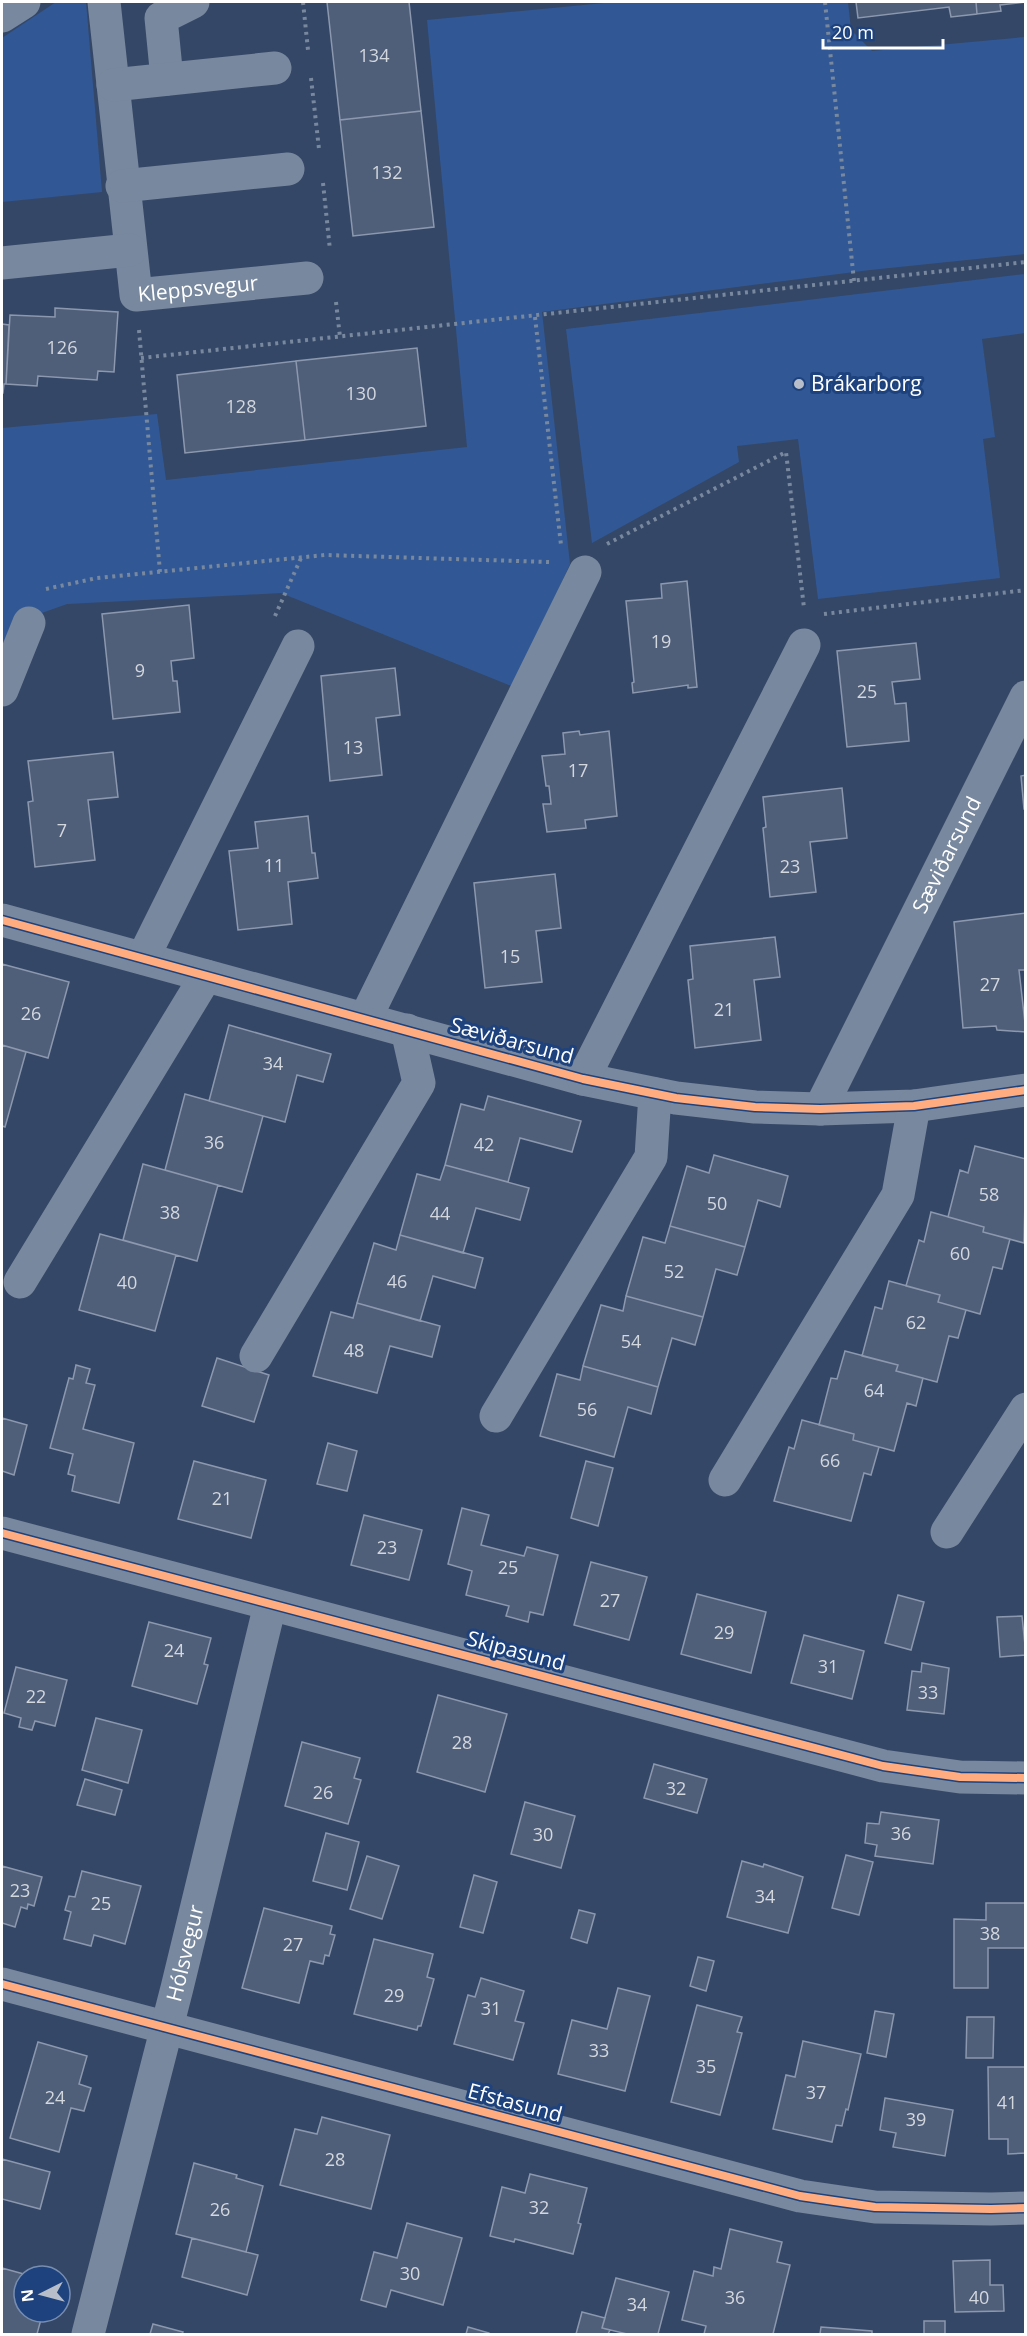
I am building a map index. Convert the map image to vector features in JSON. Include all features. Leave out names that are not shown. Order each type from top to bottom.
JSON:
[{"type":"street","points":[[2,16],[24,2]]},
{"type":"street","name":"Kleppsvegur","points":[[104,2],[136,295],[307,278]]},
{"type":"street","points":[[167,79],[160,18],[193,2]]},
{"type":"street","points":[[112,85],[275,68]]},
{"type":"street","points":[[123,186],[288,169]]},
{"type":"street","name":"Kleppsvegur","points":[[2,263],[130,250]]},
{"type":"street","points":[[365,1019],[593,559]]},
{"type":"street","points":[[2,690],[29,623]]},
{"type":"street","name":"Sæviðarsund","points":[[583,1079],[805,632]]},
{"type":"street","points":[[142,958],[298,646]]},
{"type":"street","name":"Sæviðarsund","points":[[820,1109],[1026,697]]},
{"type":"street","name":"Sæviðarsund","points":[[2,920],[583,1079],[676,1098],[755,1107],[820,1109],[914,1106],[1026,1090]]},
{"type":"street","points":[[20,1282],[206,976]]},
{"type":"street","points":[[256,1356],[419,1083],[406,1030]]},
{"type":"street","points":[[496,1416],[651,1157],[655,1094]]},
{"type":"street","points":[[725,1480],[898,1195],[914,1106]]},
{"type":"street","points":[[947,1532],[1026,1409]]},
{"type":"street","name":"Skipasund","points":[[2,1533],[883,1766],[960,1777],[1026,1778]]},
{"type":"street","name":"Hólsvegur","points":[[88,2334],[166,2030],[270,1605]]},
{"type":"street","name":"Efstasund","points":[[2,1984],[166,2030],[800,2196],[875,2207],[1026,2208]]},
{"type":"path","points":[[825,2],[854,281]]},
{"type":"path","points":[[141,358],[1026,262]]},
{"type":"path","points":[[136,295],[160,572]]},
{"type":"path","points":[[535,317],[561,550]]},
{"type":"path","points":[[593,559],[786,452],[805,632]]},
{"type":"path","points":[[38,592],[59,584],[97,578],[325,555],[552,562]]},
{"type":"path","points":[[298,646],[267,634],[302,557]]},
{"type":"path","points":[[805,632],[832,612],[1026,590]]},
{"type":"shaded area","points":[[56,2],[86,2],[102,192],[2,202],[2,38]]},
{"type":"shaded area","points":[[615,2],[848,2],[851,30],[872,51],[1025,37],[1025,254],[870,270],[542,312],[570,564],[514,687],[281,593],[67,604],[11,624],[2,650],[2,428],[157,414],[166,480],[467,447],[427,20]]},
{"type":"shaded area","name":"Brákarborg","points":[[1025,274],[1025,333],[982,339],[995,437],[983,439],[1000,578],[818,599],[798,439],[737,446],[739,462],[592,543],[566,329]]},
{"type":"building","points":[[327,2],[409,2],[421,111],[340,120]]},
{"type":"building","points":[[856,2],[976,2],[977,14],[951,17],[949,7],[858,18]]},
{"type":"building","points":[[976,2],[1026,2],[1000,5],[1001,11],[977,14]]},
{"type":"building","points":[[421,111],[434,227],[353,236],[340,120]]},
{"type":"building","points":[[55,308],[118,312],[114,372],[98,371],[97,380],[38,376],[37,386],[6,384],[10,315],[55,317]]},
{"type":"building","points":[[2,324],[9,325],[6,384],[4,384],[3,393],[2,393]]},
{"type":"building","points":[[417,348],[426,426],[305,440],[296,361]]},
{"type":"building","points":[[296,361],[305,440],[185,453],[177,375]]},
{"type":"building","points":[[687,581],[697,687],[688,688],[688,685],[633,693],[632,683],[634,682],[626,601],[662,598],[661,584]]},
{"type":"building","points":[[189,605],[194,658],[171,661],[173,681],[177,681],[180,712],[113,719],[102,614]]},
{"type":"building","points":[[916,643],[920,679],[892,682],[895,704],[906,703],[909,741],[847,747],[837,651]]},
{"type":"building","points":[[395,668],[400,715],[376,718],[382,775],[330,781],[321,676]]},
{"type":"building","points":[[579,731],[580,735],[609,731],[617,816],[585,820],[586,828],[547,832],[543,804],[551,804],[542,756],[565,754],[563,733]]},
{"type":"building","points":[[113,752],[118,797],[88,800],[95,860],[35,867],[28,802],[33,801],[28,761]]},
{"type":"building","points":[[1026,775],[1026,809],[1024,809],[1021,776]]},
{"type":"building","points":[[842,788],[847,838],[810,842],[816,892],[770,897],[763,828],[766,827],[763,797]]},
{"type":"building","points":[[308,816],[312,853],[315,853],[318,878],[288,882],[292,924],[238,930],[229,851],[258,848],[255,822]]},
{"type":"building","points":[[555,874],[561,928],[536,931],[542,982],[485,988],[474,883]]},
{"type":"building","points":[[1026,913],[1026,970],[1019,970],[1026,1032],[997,1030],[996,1026],[963,1028],[954,922]]},
{"type":"building","points":[[775,937],[780,977],[754,980],[761,1040],[695,1048],[688,980],[693,979],[690,946]]},
{"type":"building","points":[[2,964],[69,982],[48,1058],[2,1045]]},
{"type":"building","points":[[229,1025],[331,1054],[323,1082],[297,1075],[285,1122],[209,1101]]},
{"type":"building","points":[[2,1045],[26,1052],[5,1127],[2,1126]]},
{"type":"building","points":[[185,1094],[263,1116],[242,1192],[165,1170]]},
{"type":"building","points":[[488,1096],[581,1121],[572,1152],[520,1138],[508,1182],[445,1165],[461,1104],[484,1110]]},
{"type":"building","points":[[975,1146],[1026,1159],[1024,1243],[983,1232],[984,1227],[948,1217],[960,1170],[968,1173]]},
{"type":"building","points":[[714,1155],[788,1176],[780,1207],[758,1200],[745,1247],[670,1226],[687,1166],[709,1173]]},
{"type":"building","points":[[143,1164],[218,1185],[197,1261],[123,1240]]},
{"type":"building","points":[[445,1165],[529,1188],[520,1220],[476,1208],[463,1253],[400,1235],[417,1174],[440,1180]]},
{"type":"building","points":[[931,1212],[984,1227],[983,1232],[1010,1239],[1002,1269],[993,1267],[980,1314],[938,1302],[940,1295],[906,1286],[919,1240],[924,1242]]},
{"type":"building","points":[[670,1226],[745,1247],[737,1275],[716,1269],[703,1317],[626,1296],[643,1237],[665,1243]]},
{"type":"building","points":[[100,1234],[176,1255],[155,1331],[79,1310]]},
{"type":"building","points":[[400,1235],[483,1258],[475,1288],[433,1276],[420,1321],[357,1303],[374,1243],[396,1250]]},
{"type":"building","points":[[889,1281],[940,1295],[938,1302],[966,1310],[958,1338],[949,1336],[937,1382],[896,1371],[898,1365],[862,1356],[875,1307],[882,1309]]},
{"type":"building","points":[[626,1296],[703,1317],[695,1345],[672,1338],[658,1387],[583,1366],[601,1305],[623,1311]]},
{"type":"building","points":[[357,1303],[440,1326],[432,1357],[390,1346],[377,1393],[313,1376],[331,1312],[353,1318]]},
{"type":"building","points":[[845,1351],[898,1365],[896,1371],[923,1378],[916,1406],[907,1403],[894,1451],[853,1440],[854,1434],[819,1425],[831,1378],[837,1379]]},
{"type":"building","points":[[217,1358],[269,1375],[254,1422],[202,1406]]},
{"type":"building","points":[[76,1365],[90,1369],[86,1383],[95,1385],[83,1429],[134,1443],[119,1503],[72,1491],[75,1476],[68,1474],[73,1454],[50,1448],[69,1378],[73,1379]]},
{"type":"building","points":[[583,1366],[658,1387],[651,1414],[628,1407],[614,1457],[540,1436],[557,1374],[580,1380]]},
{"type":"building","points":[[2,1418],[27,1425],[14,1475],[2,1471]]},
{"type":"building","points":[[802,1420],[854,1434],[853,1440],[879,1447],[871,1475],[864,1473],[851,1521],[774,1501],[789,1447],[794,1449]]},
{"type":"building","points":[[328,1443],[357,1451],[347,1491],[317,1484]]},
{"type":"building","points":[[194,1461],[266,1480],[251,1538],[178,1519]]},
{"type":"building","points":[[586,1461],[613,1468],[598,1526],[571,1518]]},
{"type":"building","points":[[462,1508],[489,1515],[481,1545],[524,1556],[527,1547],[558,1555],[543,1615],[530,1612],[528,1622],[506,1616],[509,1606],[466,1595],[472,1571],[448,1564]]},
{"type":"building","points":[[364,1515],[422,1530],[409,1580],[351,1565]]},
{"type":"building","points":[[591,1562],[647,1577],[629,1640],[574,1625]]},
{"type":"building","points":[[697,1594],[766,1612],[751,1673],[681,1654]]},
{"type":"building","points":[[898,1595],[924,1602],[911,1650],[885,1643]]},
{"type":"building","points":[[1022,1616],[1026,1655],[1000,1657],[997,1617]]},
{"type":"building","points":[[149,1622],[211,1638],[204,1664],[208,1665],[197,1704],[132,1686]]},
{"type":"building","points":[[804,1635],[864,1651],[852,1699],[791,1683]]},
{"type":"building","points":[[922,1663],[949,1668],[944,1714],[907,1710],[912,1671],[921,1672]]},
{"type":"building","points":[[16,1667],[67,1680],[55,1726],[35,1721],[32,1730],[19,1727],[21,1718],[4,1713]]},
{"type":"building","points":[[438,1695],[507,1714],[485,1792],[417,1772]]},
{"type":"building","points":[[96,1718],[142,1730],[128,1783],[82,1770]]},
{"type":"building","points":[[302,1742],[360,1758],[354,1778],[361,1780],[348,1824],[285,1806]]},
{"type":"building","points":[[654,1764],[707,1779],[697,1813],[644,1798]]},
{"type":"building","points":[[85,1779],[122,1790],[115,1815],[77,1805]]},
{"type":"building","points":[[525,1802],[575,1816],[561,1868],[511,1854]]},
{"type":"building","points":[[881,1812],[939,1820],[933,1864],[875,1856],[877,1845],[865,1843],[867,1823],[879,1824]]},
{"type":"building","points":[[326,1833],[359,1842],[347,1890],[313,1881]]},
{"type":"building","points":[[846,1855],[873,1862],[859,1915],[832,1908]]},
{"type":"building","points":[[367,1856],[399,1866],[382,1919],[350,1909]]},
{"type":"building","points":[[742,1861],[763,1867],[764,1864],[803,1877],[788,1933],[727,1917]]},
{"type":"building","points":[[2,1866],[42,1877],[34,1906],[28,1904],[27,1909],[21,1907],[15,1927],[2,1923]]},
{"type":"building","points":[[82,1871],[141,1886],[125,1944],[94,1935],[91,1946],[64,1939],[71,1912],[65,1910],[69,1896],[75,1897]]},
{"type":"building","points":[[474,1875],[497,1882],[483,1933],[460,1927]]},
{"type":"building","points":[[986,1903],[1026,1903],[1026,1948],[988,1948],[988,1988],[954,1988],[954,1919],[986,1920]]},
{"type":"building","points":[[264,1908],[332,1926],[330,1934],[335,1935],[329,1956],[325,1955],[323,1964],[310,1961],[299,2003],[242,1988]]},
{"type":"building","points":[[579,1910],[595,1914],[587,1943],[571,1938]]},
{"type":"building","points":[[374,1939],[433,1954],[427,1977],[434,1979],[421,2026],[418,2026],[417,2030],[354,2014]]},
{"type":"building","points":[[698,1957],[714,1961],[706,1991],[690,1986]]},
{"type":"building","points":[[481,1978],[524,1991],[515,2021],[524,2023],[513,2060],[454,2044],[468,1995],[475,1997]]},
{"type":"building","points":[[618,1988],[650,1996],[625,2091],[558,2074],[572,2020],[607,2029]]},
{"type":"building","points":[[697,2005],[742,2017],[737,2032],[742,2033],[720,2115],[671,2102]]},
{"type":"building","points":[[875,2011],[894,2014],[886,2057],[867,2053]]},
{"type":"building","points":[[967,2017],[994,2017],[993,2058],[966,2058]]},
{"type":"building","points":[[803,2041],[861,2054],[848,2110],[846,2109],[842,2126],[836,2125],[832,2142],[773,2129],[786,2075],[795,2077]]},
{"type":"building","points":[[38,2042],[87,2056],[79,2084],[91,2088],[84,2111],[71,2108],[59,2152],[10,2138]]},
{"type":"building","points":[[988,2067],[1026,2067],[1026,2153],[1008,2154],[1008,2139],[989,2139]]},
{"type":"building","points":[[885,2098],[953,2110],[945,2156],[893,2147],[896,2133],[880,2130]]},
{"type":"building","points":[[322,2117],[390,2135],[371,2209],[280,2185],[295,2129],[317,2134]]},
{"type":"building","points":[[2,2159],[50,2172],[40,2209],[2,2199]]},
{"type":"building","points":[[194,2163],[237,2175],[236,2178],[263,2186],[246,2252],[176,2234]]},
{"type":"building","points":[[530,2174],[587,2188],[573,2254],[515,2239],[514,2242],[490,2236],[502,2187],[525,2193]]},
{"type":"building","points":[[407,2223],[462,2238],[443,2305],[391,2290],[386,2307],[361,2300],[374,2252],[397,2258]]},
{"type":"building","points":[[730,2229],[782,2242],[777,2262],[790,2265],[773,2334],[704,2334],[706,2326],[682,2320],[694,2271],[713,2276],[714,2267],[721,2269]]},
{"type":"building","points":[[192,2238],[258,2255],[247,2295],[182,2277]]},
{"type":"building","points":[[990,2260],[990,2285],[1003,2285],[1004,2311],[955,2312],[953,2261]]},
{"type":"building","points":[[2,2268],[12,2271],[12,2324],[40,2324],[37,2334],[2,2334]]},
{"type":"building","points":[[616,2278],[669,2292],[658,2334],[627,2334],[602,2328]]},
{"type":"building","points":[[582,2312],[605,2318],[602,2328],[610,2330],[608,2334],[576,2334]]},
{"type":"building","points":[[924,2321],[945,2321],[945,2334],[924,2334]]},
{"type":"building","points":[[153,2324],[183,2332],[182,2334],[150,2334]]},
{"type":"building","points":[[468,2327],[489,2333],[489,2334],[466,2334]]},
{"type":"building","points":[[821,2327],[872,2331],[872,2334],[820,2334]]},
{"type":"cycle path","points":[[2,920],[583,1079],[676,1098],[755,1107],[820,1109],[914,1106],[1026,1090]]},
{"type":"cycle path","points":[[2,1533],[883,1766],[960,1777],[1026,1778]]},
{"type":"cycle path","points":[[2,1984],[800,2196],[875,2207],[1026,2208]]},
{"type":"place","name":"Brákarborg","points":[[799,384]]}]
